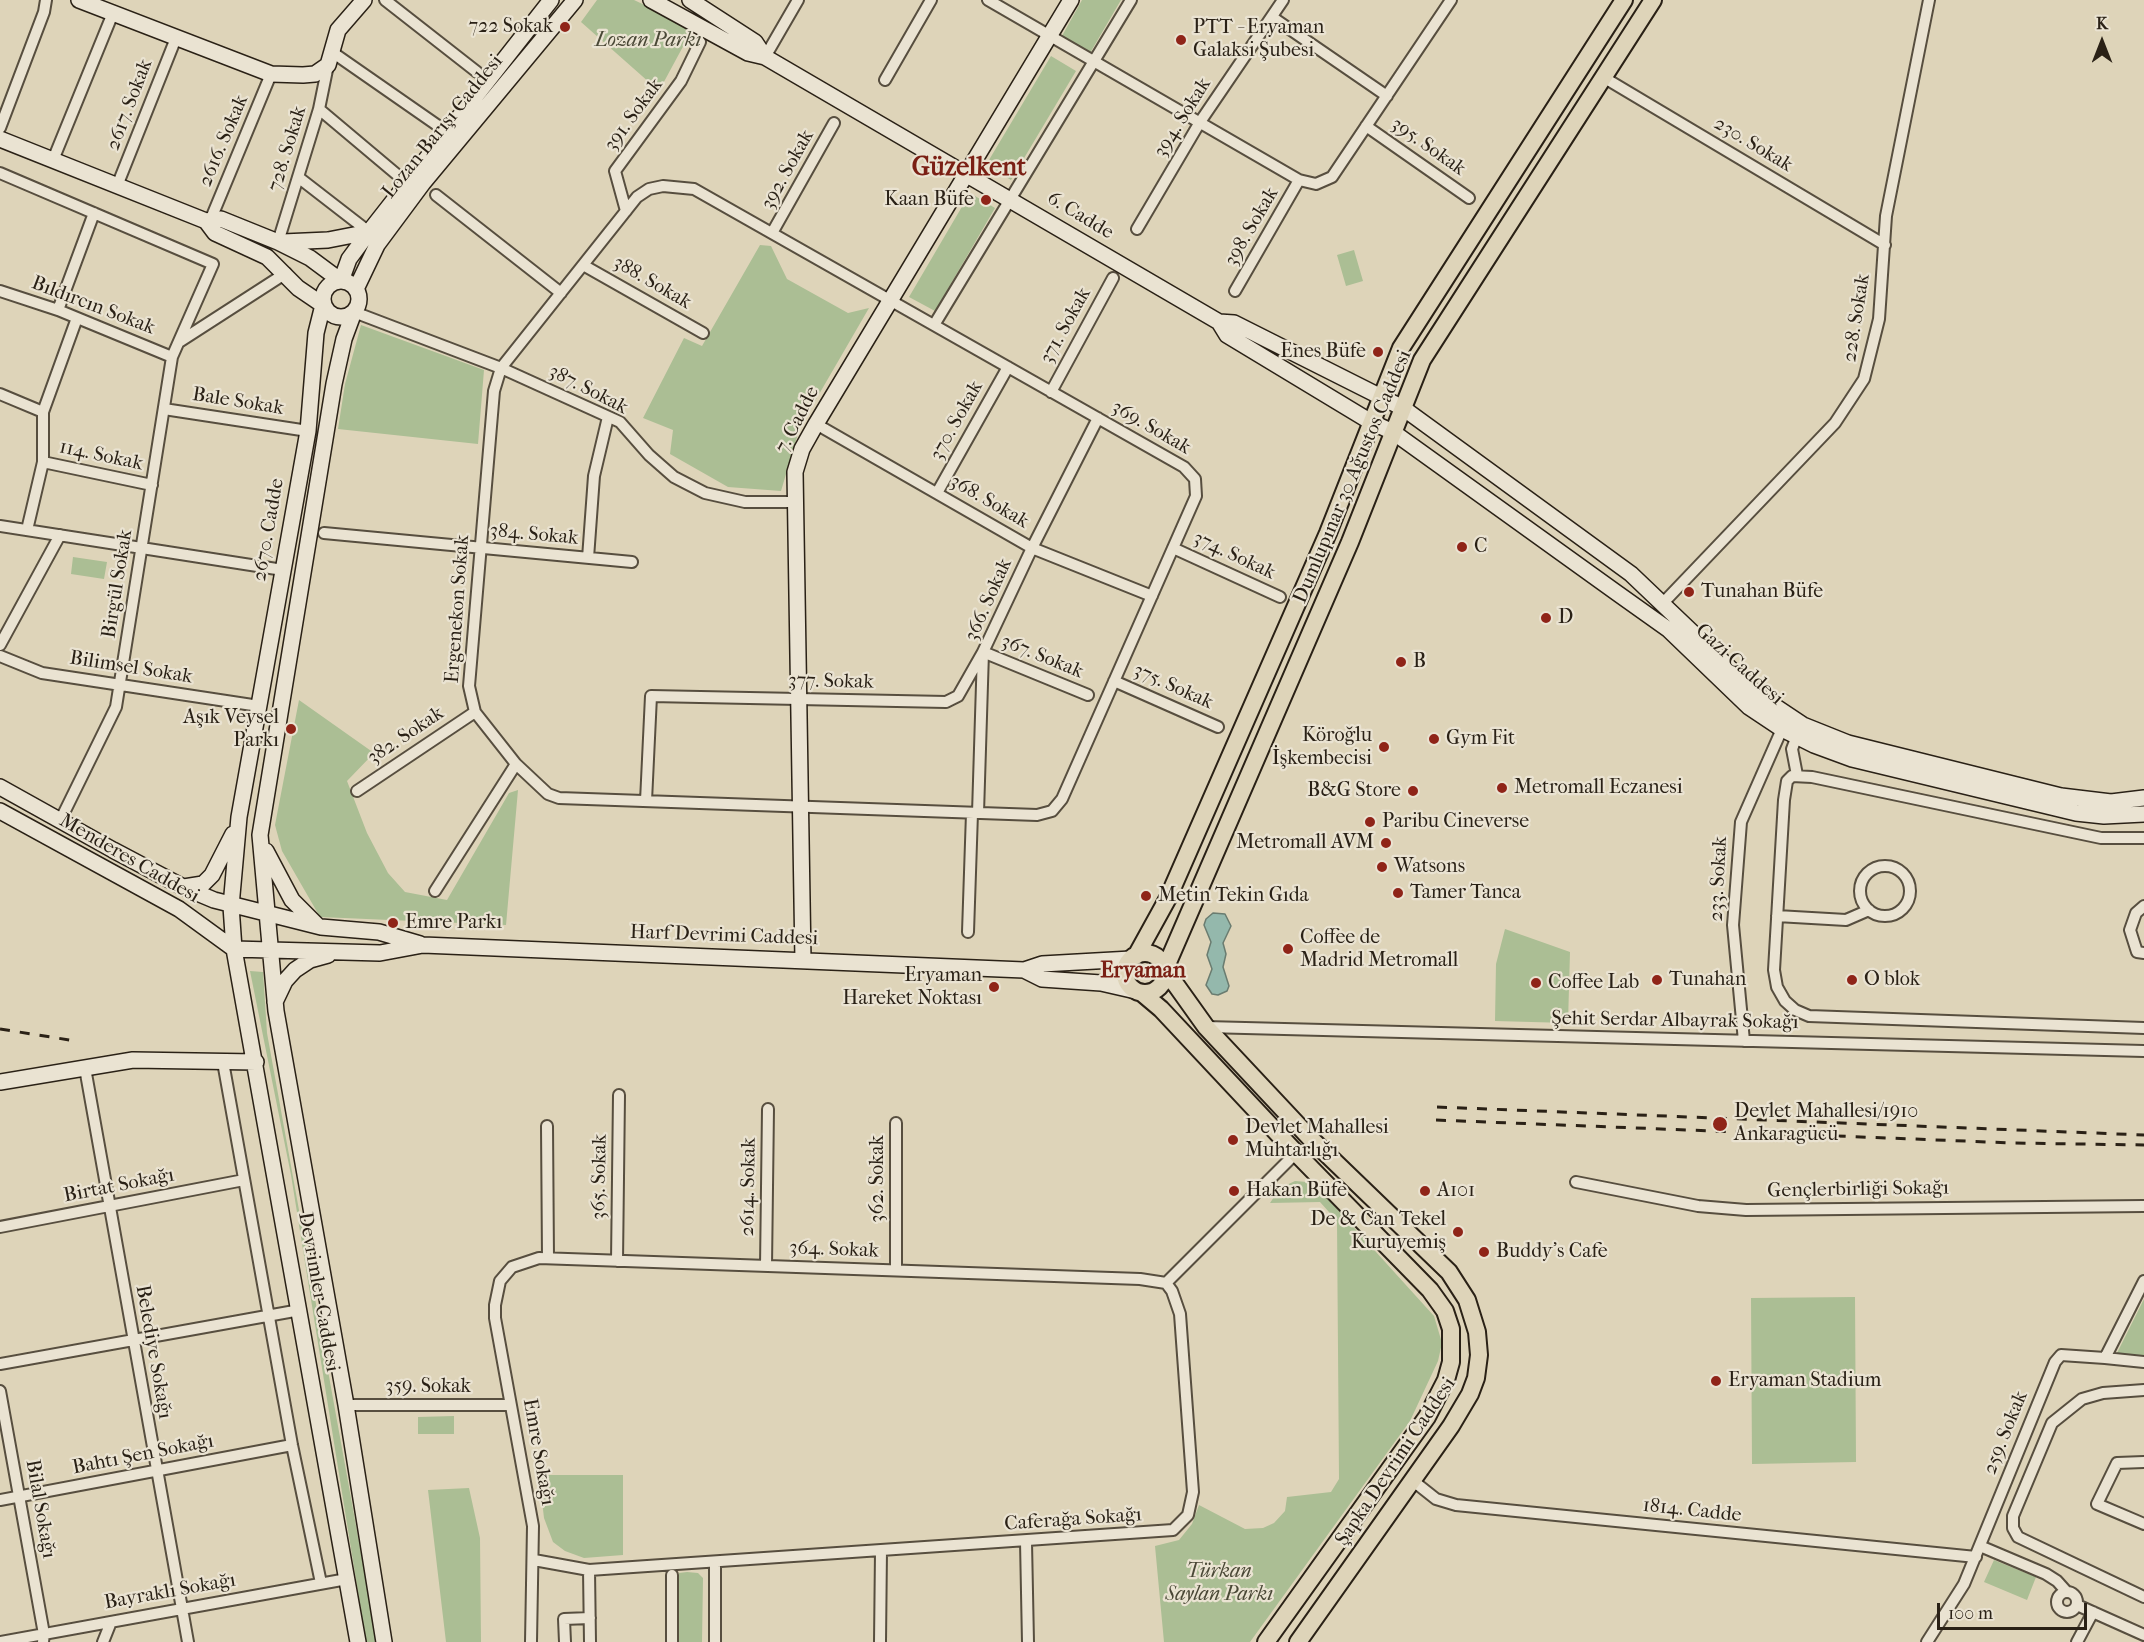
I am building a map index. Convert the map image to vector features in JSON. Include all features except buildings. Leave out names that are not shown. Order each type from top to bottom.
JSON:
[{"type":"main road","points":[[79,0],[271,74],[315,74],[330,58],[338,30],[364,0]]},
{"type":"main road","name":"Lozan Barışı Caddesi","points":[[356,289],[378,245],[423,183],[575,0]]},
{"type":"main road","name":"6. Cadde","points":[[651,0],[748,53],[765,57],[967,174],[1219,322],[1227,335],[1371,422],[1393,432]]},
{"type":"main road","name":"6. Cadde","points":[[690,0],[755,42],[765,57]]},
{"type":"main road","name":"7. Cadde","points":[[803,961],[798,806],[795,472],[802,449],[816,424],[1071,0]]},
{"type":"main road","name":"Dumlupınar 30 Ağustos Caddesi","points":[[1133,958],[1168,898],[1212,798],[1328,533],[1401,348],[1624,0]]},
{"type":"main road","name":"Dumlupınar 30 Ağustos Caddesi","points":[[1165,970],[1350,542],[1422,360],[1653,0]]},
{"type":"main road","name":"Lozan Barışı Caddesi","points":[[340,281],[349,260],[369,232],[549,1]]},
{"type":"main road","points":[[0,139],[208,221],[221,219],[278,242],[310,258],[340,281],[356,289],[359,299],[354,312],[347,316],[336,317],[298,288],[286,273],[267,257],[214,232],[208,221]]},
{"type":"main road","points":[[278,242],[328,240],[369,232]]},
{"type":"main road","points":[[323,305],[326,288],[340,281]]},
{"type":"main road","name":"2670. Cadde","points":[[234,949],[231,906],[239,817],[308,431],[316,333],[323,305]]},
{"type":"main road","name":"2670. Cadde","points":[[271,950],[260,836],[334,384],[344,339],[354,312]]},
{"type":"main road","name":"6. Cadde","points":[[1219,322],[1234,322],[1403,408]]},
{"type":"main road","name":"Gazi Caddesi","points":[[1403,408],[1631,574],[1758,695],[1800,730],[1852,759],[2076,813],[2104,816],[2144,814]]},
{"type":"main road","name":"Gazi Caddesi","points":[[1393,432],[1669,630],[1749,707],[1782,729],[1800,730],[2061,796],[2111,802],[2144,798]]},
{"type":"main road","points":[[1617,592],[1631,574]]},
{"type":"main road","name":"Menderes Caddesi","points":[[0,788],[183,887],[231,906],[268,915]]},
{"type":"main road","name":"Menderes Caddesi","points":[[0,811],[179,909],[234,949]]},
{"type":"main road","points":[[183,887],[203,884],[212,875],[227,851],[239,817]]},
{"type":"main road","points":[[260,836],[271,864],[292,900],[321,927]]},
{"type":"main road","name":"Harf Devrimi Caddesi","points":[[268,915],[321,927],[379,932],[423,945]]},
{"type":"main road","name":"Harf Devrimi Caddesi","points":[[234,949],[380,953],[423,945],[1024,970],[1042,964],[1133,958]]},
{"type":"main road","name":"Devrimler Caddesi","points":[[234,949],[358,1642]]},
{"type":"main road","name":"Devrimler Caddesi","points":[[271,950],[275,1002],[346,1405],[384,1642]]},
{"type":"main road","points":[[275,1002],[285,981],[295,970],[310,960],[342,951]]},
{"type":"main road","points":[[1155,956],[1165,970],[1159,988],[1139,992],[1125,977],[1133,958],[1155,956]]},
{"type":"main road","name":"Harf Devrimi Caddesi","points":[[1024,970],[1042,979],[1101,983],[1139,992]]},
{"type":"main road","name":"Şapka Devrimi Caddesi","points":[[1165,970],[1206,1027],[1310,1138],[1449,1272],[1473,1316],[1479,1354],[1476,1378],[1451,1426],[1298,1642]]},
{"type":"main road","name":"Şapka Devrimi Caddesi","points":[[1139,992],[1161,1009],[1296,1153],[1430,1290],[1445,1311],[1453,1343],[1446,1380],[1427,1417],[1266,1642]]},
{"type":"main road","points":[[0,1082],[133,1060],[256,1062]]},
{"type":"main road","points":[[1296,1153],[1310,1138]]},
{"type":"street","points":[[0,128],[44,12],[46,0]]},
{"type":"street","points":[[385,0],[477,72]]},
{"type":"street","points":[[765,57],[798,0]]},
{"type":"street","points":[[885,80],[930,0]]},
{"type":"street","points":[[988,0],[1299,180],[1316,184],[1327,182],[1451,0]]},
{"type":"street","points":[[934,325],[1131,0]]},
{"type":"street","name":"228. Sokak","points":[[1663,603],[1835,423],[1864,380],[1876,337],[1886,216],[1929,0]]},
{"type":"street","name":"394. Sokak","points":[[1137,229],[1200,122],[1272,17],[1278,2]]},
{"type":"street","points":[[53,160],[113,13]]},
{"type":"street","points":[[1272,17],[1387,96]]},
{"type":"street","name":"2617. Sokak","points":[[117,186],[176,38]]},
{"type":"street","name":"391. Sokak","points":[[626,211],[615,171],[681,81],[700,42]]},
{"type":"street","points":[[330,58],[447,132]]},
{"type":"street","name":"728. Sokak","points":[[278,242],[319,109],[330,58]]},
{"type":"street","name":"2616. Sokak","points":[[208,221],[271,74]]},
{"type":"street","name":"230. Sokak","points":[[1603,77],[1885,245]]},
{"type":"street","points":[[319,109],[407,183]]},
{"type":"street","name":"392. Sokak","points":[[772,233],[834,123]]},
{"type":"street","name":"395. Sokak","points":[[1366,126],[1469,198]]},
{"type":"street","points":[[0,173],[94,213],[58,310]]},
{"type":"street","points":[[298,177],[369,232]]},
{"type":"street","name":"398. Sokak","points":[[1235,291],[1299,180]]},
{"type":"street","name":"369. Sokak","points":[[638,196],[649,189],[663,186],[694,189],[1184,467],[1195,479],[1196,496],[1057,806],[1052,811],[1037,815],[798,806]]},
{"type":"street","points":[[436,195],[561,293]]},
{"type":"street","name":"Ergenekon Sokak","points":[[638,196],[501,368],[494,391],[469,686],[475,712],[516,765],[548,794],[559,798],[798,806]]},
{"type":"street","name":"Birgül Sokak","points":[[60,821],[116,707],[172,357],[213,264],[94,213]]},
{"type":"street","name":"388. Sokak","points":[[583,265],[703,333]]},
{"type":"street","points":[[178,342],[286,273]]},
{"type":"street","name":"371. Sokak","points":[[1051,392],[1113,278]]},
{"type":"street","name":"Bıldırcın Sokak","points":[[3,294],[58,310],[172,357]]},
{"type":"street","name":"387. Sokak","points":[[354,312],[501,368],[620,422],[649,455],[674,477],[705,493],[745,502],[795,502]]},
{"type":"street","points":[[27,530],[43,462],[43,412],[77,318]]},
{"type":"street","name":"370. Sokak","points":[[937,493],[1008,367]]},
{"type":"street","points":[[0,394],[43,412]]},
{"type":"street","name":"Bale Sokak","points":[[164,409],[308,431]]},
{"type":"street","points":[[588,558],[594,476],[608,417]]},
{"type":"street","name":"366. Sokak","points":[[968,932],[983,652],[1032,548],[1098,418]]},
{"type":"street","name":"368. Sokak","points":[[816,424],[1032,548],[1152,596]]},
{"type":"street","name":"114. Sokak","points":[[43,462],[152,485]]},
{"type":"street","points":[[0,526],[283,570]]},
{"type":"street","name":"384. Sokak","points":[[324,533],[632,562]]},
{"type":"street","points":[[0,645],[60,535]]},
{"type":"street","name":"374. Sokak","points":[[1173,548],[1280,597]]},
{"type":"street","name":"377. Sokak","points":[[646,801],[651,696],[946,702],[958,696],[983,652]]},
{"type":"street","name":"367. Sokak","points":[[983,652],[1088,695]]},
{"type":"street","name":"Bilimsel Sokak","points":[[0,656],[42,673],[259,706]]},
{"type":"street","name":"375. Sokak","points":[[1114,681],[1218,727]]},
{"type":"street","name":"382. Sokak","points":[[357,791],[475,712]]},
{"type":"street","name":"233. Sokak","points":[[1744,1041],[1733,925],[1741,822],[1782,729]]},
{"type":"street","points":[[1797,775],[1792,749],[1800,730]]},
{"type":"street","points":[[435,891],[516,765]]},
{"type":"street","points":[[2144,838],[2101,838],[1797,775],[1792,776],[1785,788],[1774,970],[1777,987],[1785,1001],[1795,1010],[1809,1016],[2144,1028]]},
{"type":"street","points":[[1777,916],[1846,920],[1869,910],[1885,916],[1901,911],[1910,896],[1908,879],[1903,872],[1888,866],[1872,869],[1866,874],[1862,881],[1860,896],[1869,910]]},
{"type":"street","points":[[2144,906],[2136,913],[2130,930],[2137,952],[2144,953]]},
{"type":"street","name":"Şehit Serdar Albayrak Sokağı","points":[[1206,1027],[2144,1051]]},
{"type":"street","points":[[223,1062],[292,1445],[321,1583]]},
{"type":"street","name":"Belediye Sokağı","points":[[85,1068],[188,1642]]},
{"type":"street","name":"365. Sokak","points":[[617,1260],[619,1095]]},
{"type":"street","name":"2614. Sokak","points":[[766,1266],[768,1109]]},
{"type":"street","name":"362. Sokak","points":[[896,1123],[896,1270]]},
{"type":"street","points":[[547,1126],[548,1258]]},
{"type":"street","points":[[1166,1283],[1296,1153]]},
{"type":"street","name":"Birtat Sokağı","points":[[0,1227],[244,1180]]},
{"type":"street","name":"Gençlerbirliği Sokağı","points":[[1576,1182],[1698,1206],[1746,1210],[1928,1206],[2144,1206]]},
{"type":"street","name":"364. Sokak","points":[[505,1273],[524,1260],[548,1258],[1140,1279],[1166,1283]]},
{"type":"street","name":"Emre Sokağı","points":[[505,1273],[496,1292],[495,1318],[533,1526],[531,1642]]},
{"type":"street","points":[[2144,1281],[2105,1358],[2144,1362]]},
{"type":"street","name":"Caferağa Sokağı","points":[[534,1560],[589,1570],[1166,1533],[1179,1526],[1188,1515],[1193,1492],[1180,1314],[1172,1291],[1166,1283]]},
{"type":"street","points":[[0,1364],[300,1310]]},
{"type":"street","name":"259. Sokak","points":[[1927,1642],[1964,1584],[2055,1362],[2061,1355],[2105,1358]]},
{"type":"street","points":[[2144,1390],[2103,1393],[2082,1399],[2052,1423],[2013,1516],[2013,1528],[2018,1538],[2144,1597]]},
{"type":"street","name":"Bilal Sokağı","points":[[0,1391],[43,1638]]},
{"type":"street","name":"359. Sokak","points":[[346,1405],[511,1405]]},
{"type":"street","name":"Bahtı Şen Sokağı","points":[[0,1500],[292,1445]]},
{"type":"street","points":[[2144,1462],[2117,1463],[2097,1504],[2144,1524]]},
{"type":"street","name":"1814. Cadde","points":[[1412,1480],[1436,1499],[1456,1505],[1978,1552],[2046,1574],[2057,1581],[2066,1592]]},
{"type":"street","points":[[1026,1542],[1028,1642]]},
{"type":"street","points":[[880,1642],[881,1551]]},
{"type":"street","points":[[715,1562],[715,1642]]},
{"type":"street","points":[[589,1570],[590,1642]]},
{"type":"street","points":[[672,1575],[672,1642]]},
{"type":"street","name":"Bayraklı Sokağı","points":[[0,1642],[43,1638],[111,1622],[347,1579]]},
{"type":"street","points":[[2066,1592],[2075,1595],[2077,1605],[2070,1612],[2060,1610],[2057,1597],[2066,1592]]},
{"type":"street","points":[[2077,1605],[2144,1635]]},
{"type":"street","points":[[2077,1642],[2093,1612]]},
{"type":"street","points":[[565,1642],[564,1619],[590,1618]]},
{"type":"street","points":[[103,1642],[111,1622]]},
{"type":"green space","name":"Lozan Parkı","points":[[597,0],[634,0],[693,28],[659,91],[581,22]]},
{"type":"green space","points":[[1082,0],[1121,0],[1090,53],[1062,36]]},
{"type":"green space","points":[[1051,56],[1076,71],[1011,180],[986,165]]},
{"type":"green space","points":[[970,193],[995,208],[935,311],[909,297]]},
{"type":"green space","points":[[760,245],[771,246],[787,279],[848,313],[869,308],[800,427],[781,491],[728,487],[670,454],[673,430],[643,418],[684,338],[702,346]]},
{"type":"green space","points":[[1354,250],[1363,281],[1346,286],[1337,255]]},
{"type":"green space","points":[[361,325],[484,370],[478,444],[338,429],[345,384]]},
{"type":"green space","points":[[73,557],[107,562],[104,579],[71,574]]},
{"type":"green space","points":[[299,700],[374,753],[347,781],[367,833],[388,873],[405,892],[447,900],[509,793],[518,790],[506,925],[320,917],[282,851],[275,825]]},
{"type":"green space","points":[[1505,929],[1570,952],[1568,1023],[1495,1021],[1496,964]]},
{"type":"green space","points":[[250,971],[263,972],[267,1033],[377,1642],[366,1642],[291,1175]]},
{"type":"green space","name":"Türkan Saylan Parkı","points":[[1295,1181],[1307,1182],[1328,1199],[1434,1316],[1442,1343],[1438,1361],[1410,1421],[1250,1642],[1164,1642],[1155,1546],[1179,1540],[1192,1524],[1199,1505],[1245,1529],[1263,1528],[1274,1523],[1285,1511],[1287,1497],[1331,1492],[1339,1479],[1337,1221],[1320,1202],[1270,1203],[1280,1188]]},
{"type":"green space","points":[[1855,1297],[1856,1462],[1752,1464],[1751,1298]]},
{"type":"green space","points":[[2144,1299],[2144,1356],[2117,1353]]},
{"type":"green space","points":[[454,1416],[454,1434],[418,1434],[418,1417]]},
{"type":"green space","points":[[539,1475],[623,1475],[623,1555],[584,1558],[565,1551],[553,1542],[544,1518]]},
{"type":"green space","points":[[469,1488],[480,1538],[481,1642],[446,1642],[428,1490]]},
{"type":"green space","points":[[1994,1560],[2036,1577],[2027,1600],[1984,1582]]},
{"type":"green space","points":[[679,1573],[698,1573],[703,1578],[702,1642],[679,1642]]},
{"type":"water","points":[[1213,913],[1225,914],[1231,926],[1223,943],[1226,954],[1223,967],[1229,986],[1227,991],[1218,995],[1212,994],[1206,985],[1212,969],[1207,955],[1211,942],[1204,925],[1206,919]]},
{"type":"railway","points":[[0,1029],[76,1041]]},
{"type":"railway","points":[[1437,1107],[2144,1135]]},
{"type":"railway","points":[[1436,1120],[2013,1143],[2144,1145]]},
{"type":"place","name":"722 Sokak","points":[[565,27]]},
{"type":"place","name":"PTT - Eryaman Galaksi Şubesi","points":[[1181,40]]},
{"type":"place","name":"Kaan Büfe","points":[[986,200]]},
{"type":"place","name":"Enes Büfe","points":[[1378,352]]},
{"type":"place","name":"C","points":[[1462,547]]},
{"type":"place","name":"Tunahan Büfe","points":[[1689,592]]},
{"type":"place","name":"D","points":[[1546,618]]},
{"type":"place","name":"B","points":[[1401,662]]},
{"type":"place","name":"Aşık Veysel Parkı","points":[[291,729]]},
{"type":"place","name":"Gym Fit","points":[[1434,739]]},
{"type":"place","name":"Köroğlu İşkembecisi","points":[[1384,747]]},
{"type":"place","name":"Metromall Eczanesi","points":[[1502,788]]},
{"type":"place","name":"B&G Store","points":[[1413,791]]},
{"type":"place","name":"Paribu Cineverse","points":[[1370,822]]},
{"type":"place","name":"Metromall AVM","points":[[1386,843]]},
{"type":"place","name":"Watsons","points":[[1382,867]]},
{"type":"place","name":"Tamer Tanca","points":[[1398,893]]},
{"type":"place","name":"Metin Tekin Gıda","points":[[1146,896]]},
{"type":"place","name":"Emre Parkı","points":[[393,923]]},
{"type":"place","name":"Coffee de Madrid Metromall","points":[[1288,949]]},
{"type":"place","name":"Tunahan","points":[[1657,980]]},
{"type":"place","name":"O blok","points":[[1852,980]]},
{"type":"place","name":"Coffee Lab","points":[[1536,983]]},
{"type":"place","name":"Eryaman Hareket Noktası","points":[[994,987]]},
{"type":"place","name":"Devlet Mahallesi/1910 Ankaragücü","points":[[1720,1124]]},
{"type":"place","name":"Devlet Mahallesi Muhtarlığı","points":[[1233,1140]]},
{"type":"place","name":"Hakan Büfe","points":[[1234,1191]]},
{"type":"place","name":"A101","points":[[1425,1191]]},
{"type":"place","name":"De & Can Tekel Kuruyemiş","points":[[1458,1232]]},
{"type":"place","name":"Buddy's Cafe","points":[[1484,1252]]},
{"type":"place","name":"Eryaman Stadium","points":[[1716,1381]]},
{"type":"district","name":"Güzelkent","points":[[969,169]]},
{"type":"district","name":"Eryaman","points":[[1143,972]]}]
